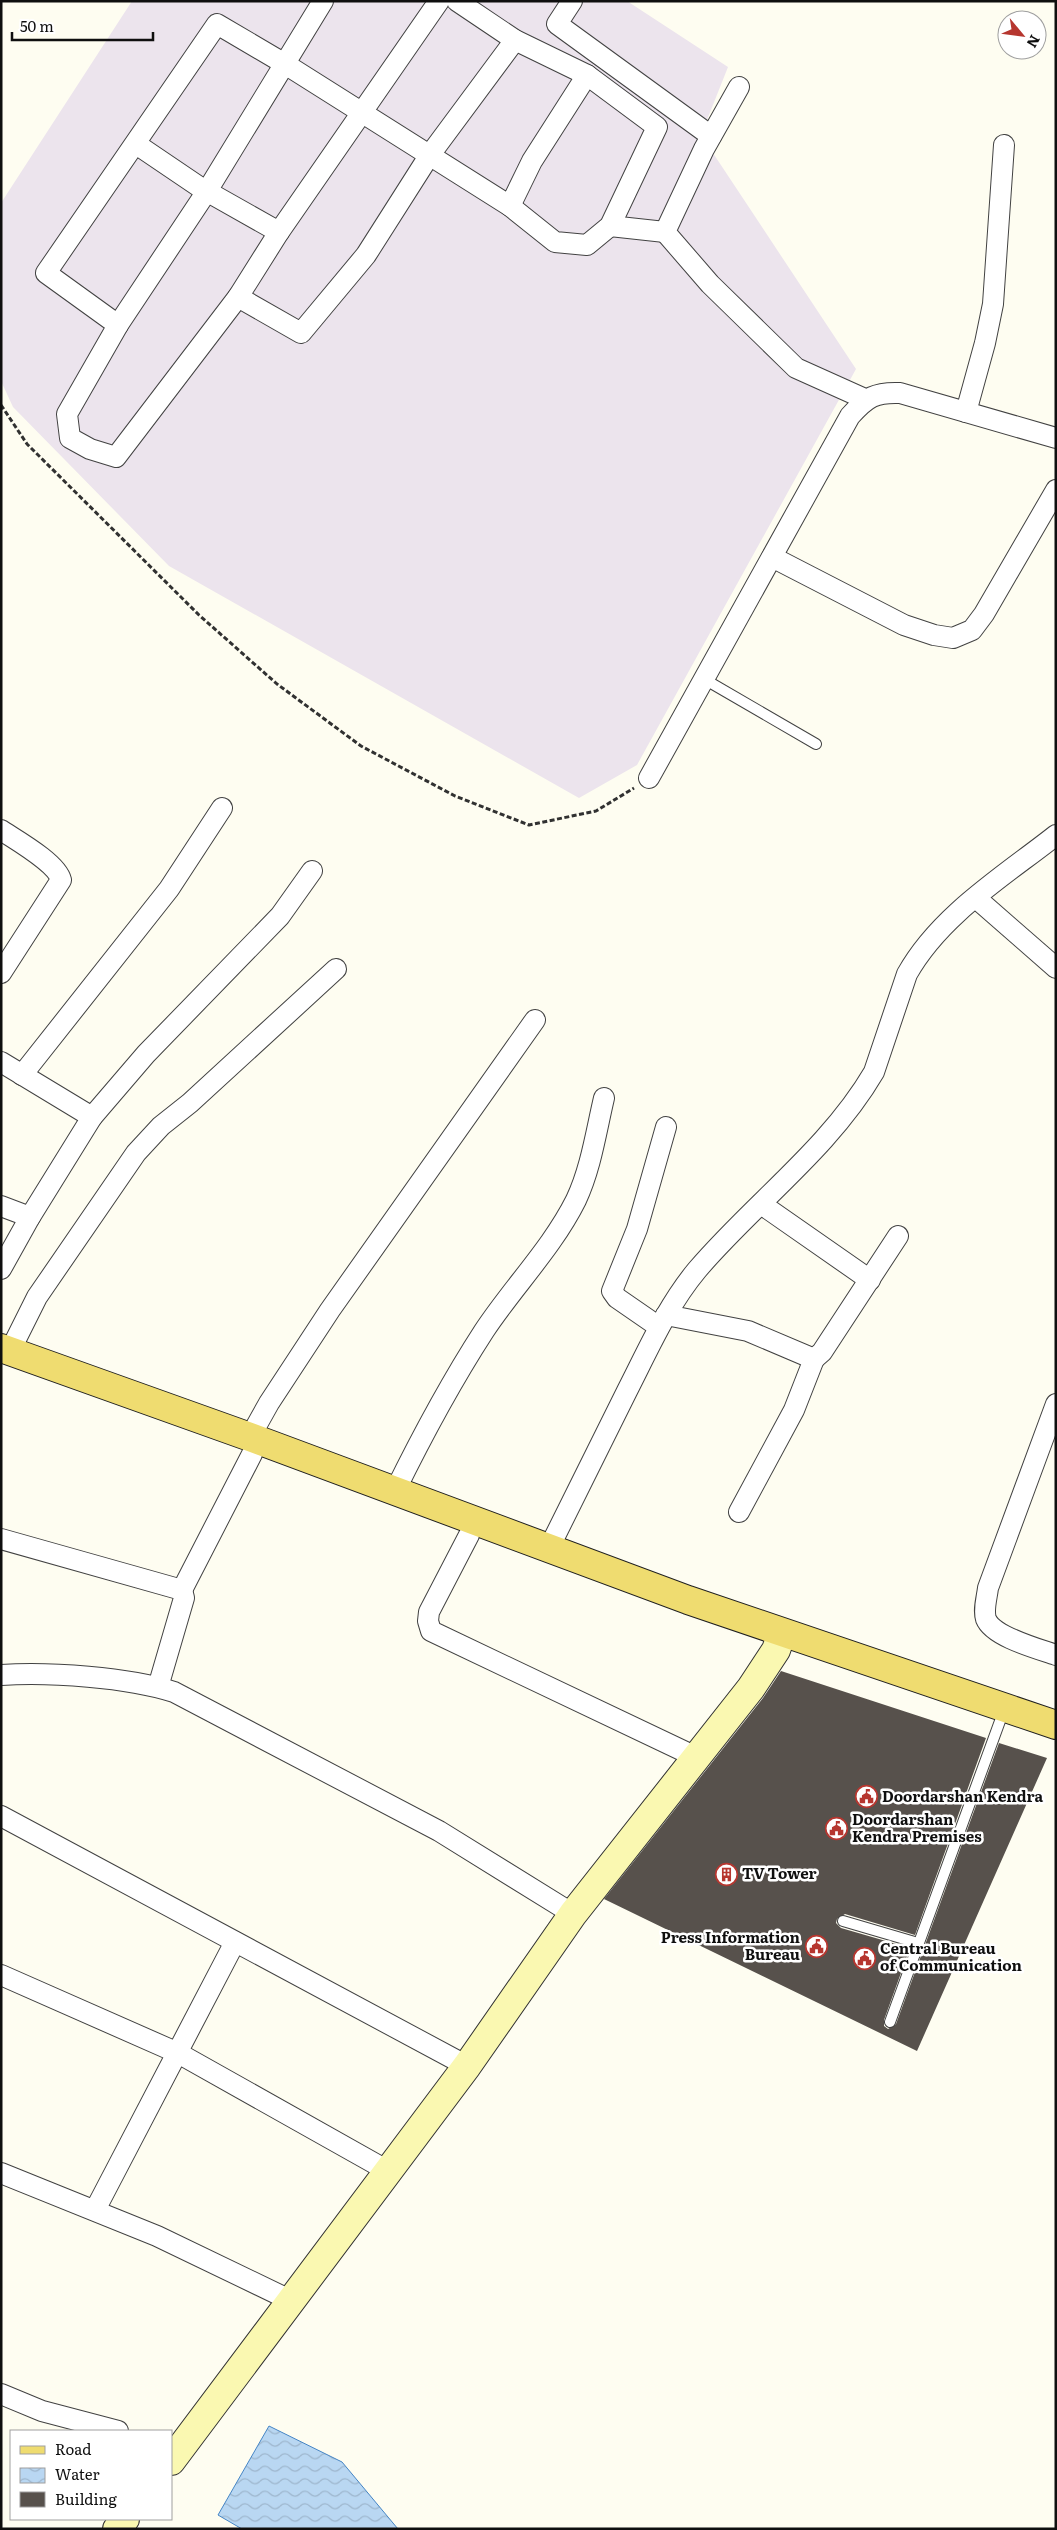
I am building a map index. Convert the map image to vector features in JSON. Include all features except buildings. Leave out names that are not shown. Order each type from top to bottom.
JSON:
[{"type":"main road","points":[[4,1355],[251,1446],[469,1535],[1056,1740]]},
{"type":"main road","points":[[251,1446],[395,1490],[549,1548],[779,1642],[1056,1725]]},
{"type":"street","points":[[323,1],[207,191],[118,325],[67,414],[70,438],[90,449],[116,457],[238,297],[279,232],[439,1]]},
{"type":"street","points":[[118,325],[46,273],[217,24],[285,64],[510,206],[556,242],[587,245],[610,226],[657,127],[586,75],[515,40],[457,1]]},
{"type":"street","points":[[572,1],[557,24],[711,136]]},
{"type":"street","points":[[238,297],[301,334],[366,255],[429,156],[515,40]]},
{"type":"street","points":[[510,206],[532,161],[586,75]]},
{"type":"street","points":[[665,232],[711,136],[739,87]]},
{"type":"street","points":[[136,144],[207,191],[279,232]]},
{"type":"street","points":[[966,412],[985,344],[993,304],[1004,146]]},
{"type":"street","points":[[610,226],[665,232],[710,284],[796,368],[865,399]]},
{"type":"street","points":[[649,778],[850,416],[865,399],[885,393],[900,393],[1056,438]]},
{"type":"street","points":[[772,557],[904,625],[934,636],[953,638],[972,630],[984,614],[1056,490]]},
{"type":"street","points":[[22,1075],[169,888],[222,808]]},
{"type":"street","points":[[1,830],[44,860],[60,874],[61,880],[56,891],[1,973]]},
{"type":"street","points":[[549,1548],[662,1321],[696,1271],[807,1156],[859,1096],[874,1072],[907,974],[915,959],[934,935],[976,898],[1056,835]]},
{"type":"street","points":[[1,1268],[30,1217],[92,1118],[146,1054],[280,916],[312,871]]},
{"type":"street","points":[[976,898],[1056,968]]},
{"type":"street","points":[[4,1355],[37,1297],[136,1153],[161,1126],[190,1103],[336,969]]},
{"type":"street","points":[[158,1687],[184,1598],[182,1590],[251,1446],[269,1403],[330,1310],[534,1020]]},
{"type":"street","points":[[1,1062],[92,1118]]},
{"type":"street","points":[[395,1490],[448,1390],[485,1330],[561,1227],[576,1200],[588,1171],[604,1098]]},
{"type":"street","points":[[666,1126],[637,1229],[612,1291],[617,1298],[662,1321],[748,1331],[814,1359]]},
{"type":"street","points":[[760,1204],[870,1280]]},
{"type":"street","points":[[1,1206],[30,1217]]},
{"type":"street","points":[[739,1512],[794,1410],[814,1359],[822,1352],[898,1236]]},
{"type":"street","points":[[1056,1404],[988,1588],[985,1609],[986,1619],[993,1629],[1024,1644],[1056,1655]]},
{"type":"street","points":[[469,1535],[429,1612],[428,1621],[431,1631],[696,1757]]},
{"type":"street","points":[[1,1538],[182,1590]]},
{"type":"street","points":[[175,2451],[292,2301],[467,2066],[573,1914],[751,1688],[779,1642]]},
{"type":"street","points":[[1,1675],[59,1676],[158,1687],[193,1701],[439,1831],[573,1914]]},
{"type":"street","points":[[3,1823],[234,1942],[467,2066]]},
{"type":"street","points":[[95,2210],[234,1942]]},
{"type":"street","points":[[1,1974],[178,2053],[388,2171]]},
{"type":"street","points":[[1,2173],[157,2236],[292,2301]]},
{"type":"street","points":[[1,2394],[42,2412],[114,2430]]},
{"type":"lane","points":[[704,679],[816,744]]},
{"type":"lane","points":[[890,2022],[1000,1721]]},
{"type":"lane","points":[[843,1921],[918,1943]]},
{"type":"path","points":[[1,405],[27,444],[199,615],[277,684],[361,746],[455,796],[529,824],[596,811],[649,778]]},
{"type":"shaded area","points":[[132,1],[627,1],[728,67],[701,135],[856,369],[637,765],[579,798],[169,566],[13,407],[1,381],[1,203]]},
{"type":"water","points":[[269,2426],[342,2462],[398,2529],[242,2529],[218,2515]]},
{"type":"place","name":"Doordarshan Kendra","points":[[866,1797]]},
{"type":"place","name":"Doordarshan Kendra Premises","points":[[836,1829]]},
{"type":"place","name":"TV Tower","points":[[726,1874]]},
{"type":"place","name":"Press Information Bureau","points":[[816,1947]]},
{"type":"place","name":"Central Bureau of Communication","points":[[864,1958]]}]
